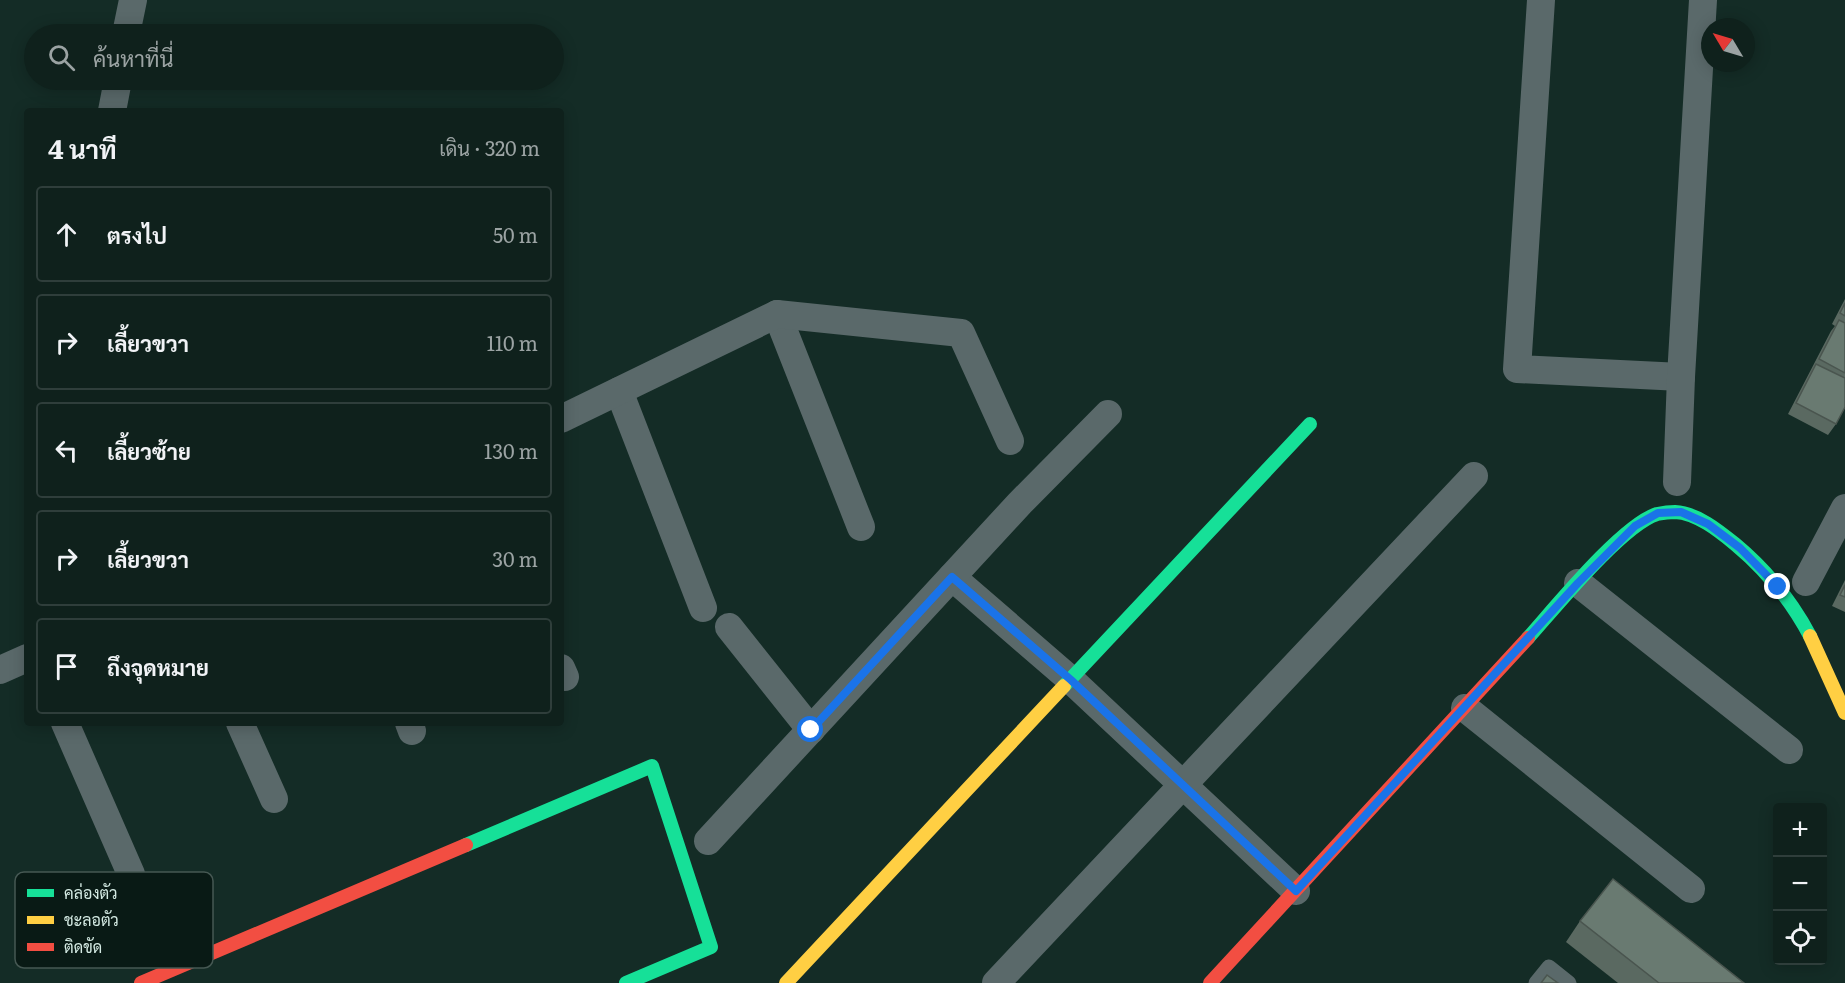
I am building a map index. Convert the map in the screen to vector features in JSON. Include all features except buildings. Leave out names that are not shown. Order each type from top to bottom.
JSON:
[{"type":"street","points":[[128,24],[133,0]]},
{"type":"street","points":[[1541,0],[1517,369],[1681,377]]},
{"type":"street","points":[[1677,482],[1703,0]]},
{"type":"street","points":[[113,108],[116,90]]},
{"type":"street","points":[[777,314],[861,527]]},
{"type":"street","points":[[564,418],[777,314],[961,333],[1010,441]]},
{"type":"street","points":[[619,391],[703,608]]},
{"type":"street","points":[[708,841],[1020,503],[1108,414]]},
{"type":"street","points":[[786,983],[1310,424]]},
{"type":"street","points":[[996,983],[1474,476]]},
{"type":"street","points":[[1806,582],[1845,508]]},
{"type":"street","points":[[1210,983],[1578,583],[1635,526],[1658,513],[1681,512],[1708,524],[1740,548],[1778,587],[1806,629],[1845,713]]},
{"type":"street","points":[[952,577],[1071,680],[1296,891]]},
{"type":"street","points":[[1578,583],[1789,750]]},
{"type":"street","points":[[729,627],[811,730]]},
{"type":"street","points":[[0,669],[24,659]]},
{"type":"street","points":[[1465,708],[1691,889]]},
{"type":"street","points":[[66,726],[130,872]]},
{"type":"street","points":[[241,726],[274,800]]},
{"type":"street","points":[[213,952],[652,766],[711,947],[627,983]]},
{"type":"street","points":[[141,983],[176,968]]},
{"type":"lane","points":[[1536,983],[1549,967],[1569,983]]},
{"type":"traffic: fast","points":[[1064,686],[1310,424]]},
{"type":"traffic: fast","points":[[1528,638],[1589,569],[1626,534],[1642,521],[1657,514],[1675,512],[1707,523],[1746,554],[1786,599],[1810,636]]},
{"type":"traffic: fast","points":[[466,845],[652,766],[711,947],[626,983]]},
{"type":"traffic: slow","points":[[1810,636],[1845,713]]},
{"type":"traffic: slow","points":[[786,983],[1064,686]]},
{"type":"traffic: jam","points":[[1210,983],[1528,638]]},
{"type":"traffic: jam","points":[[213,952],[466,845]]},
{"type":"traffic: jam","points":[[141,983],[176,968]]},
{"type":"route","points":[[811,730],[952,577],[1071,680],[1296,891],[1578,583],[1635,526],[1658,513],[1681,512],[1708,524],[1740,548],[1778,587]]}]
